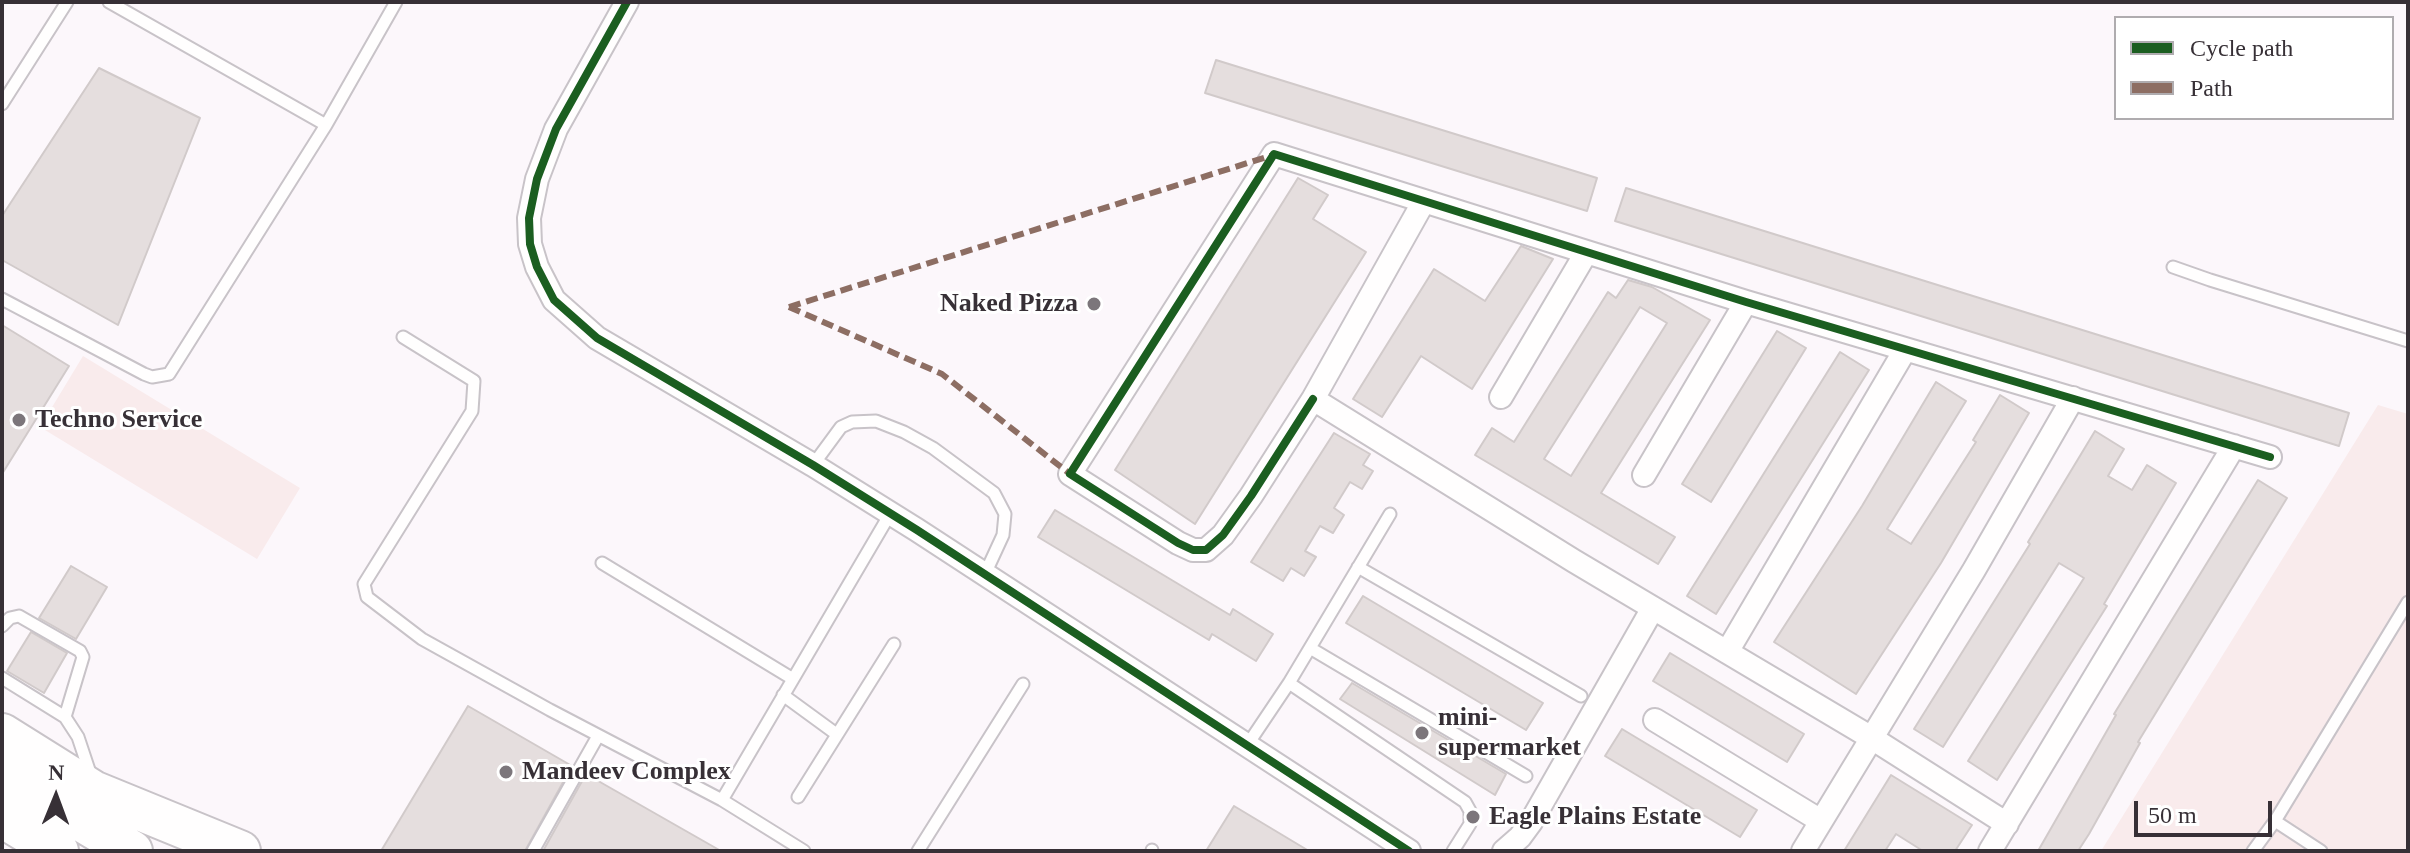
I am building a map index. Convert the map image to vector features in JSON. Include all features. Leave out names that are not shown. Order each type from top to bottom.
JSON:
[{"type":"highway","points":[[2,734],[93,791],[240,851]]},
{"type":"highway","points":[[2,774],[132,851]]},
{"type":"highway","points":[[93,791],[100,809],[144,851]]},
{"type":"highway","points":[[2,817],[58,851]]},
{"type":"street","points":[[627,2],[556,129],[537,179],[529,218],[530,244],[537,267],[554,300],[597,338],[813,465],[1409,851]]},
{"type":"street","points":[[1424,201],[1313,399],[1251,496],[1223,535],[1206,550],[1193,550],[1178,543],[1070,474],[1274,154],[1424,201],[1586,253],[1746,302],[2270,457]]},
{"type":"street","points":[[1501,397],[1586,253]]},
{"type":"street","points":[[1644,475],[1746,302]]},
{"type":"street","points":[[1727,652],[1905,350]]},
{"type":"street","points":[[1803,851],[1974,570],[2073,398]]},
{"type":"street","points":[[1313,399],[1870,737],[2007,824]]},
{"type":"street","points":[[1990,851],[2234,446]]},
{"type":"street","points":[[1504,851],[1531,822],[1653,608]]},
{"type":"street","points":[[1655,720],[1821,821]]},
{"type":"lane","points":[[2,104],[67,2]]},
{"type":"lane","points":[[109,2],[326,125]]},
{"type":"lane","points":[[2,299],[144,374],[152,377],[169,374],[326,125],[396,2]]},
{"type":"lane","points":[[2173,267],[2408,341]]},
{"type":"lane","points":[[403,337],[474,381],[472,411],[364,584],[367,597],[422,639],[722,800],[804,851]]},
{"type":"lane","points":[[813,465],[841,427],[852,422],[876,421],[933,448],[994,493],[1005,514],[1003,535],[985,574]]},
{"type":"lane","points":[[722,800],[890,514]]},
{"type":"lane","points":[[1248,744],[1289,683],[1390,514]]},
{"type":"lane","points":[[602,563],[793,679]]},
{"type":"lane","points":[[1358,567],[1581,696]]},
{"type":"lane","points":[[2253,851],[2275,821],[2408,602]]},
{"type":"lane","points":[[2,626],[10,618],[19,616],[80,651],[83,657],[65,717]]},
{"type":"lane","points":[[798,797],[835,733],[894,644]]},
{"type":"lane","points":[[1310,648],[1526,776]]},
{"type":"lane","points":[[2,678],[65,717],[78,737],[90,767],[93,791]]},
{"type":"lane","points":[[1289,683],[1465,802],[1470,811],[1470,824],[1453,851]]},
{"type":"lane","points":[[918,851],[1023,684]]},
{"type":"lane","points":[[783,695],[835,733]]},
{"type":"lane","points":[[533,851],[598,736]]},
{"type":"lane","points":[[2275,821],[2321,851]]},
{"type":"shaded area","points":[[83,356],[300,488],[257,559],[40,427]]},
{"type":"shaded area","points":[[2378,405],[2408,414],[2408,851],[2101,851]]},
{"type":"building","points":[[1216,60],[1597,178],[1587,211],[1205,93]]},
{"type":"building","points":[[99,68],[200,118],[118,325],[2,260],[2,216]]},
{"type":"building","points":[[1298,178],[1328,195],[1313,219],[1366,252],[1195,524],[1115,470]]},
{"type":"building","points":[[1626,188],[2349,413],[2339,446],[1615,221]]},
{"type":"building","points":[[1521,246],[1553,259],[1472,389],[1421,356],[1382,417],[1353,399],[1434,269],[1485,301]]},
{"type":"building","points":[[1628,280],[1652,287],[1710,320],[1601,493],[1675,537],[1658,564],[1475,455],[1492,428],[1514,442],[1608,292],[1616,298]],"holes":[[[1640,307],[1667,323],[1571,476],[1544,459]]]},
{"type":"building","name":"Techno Service","points":[[2,325],[69,366],[2,474]]},
{"type":"building","points":[[1777,331],[1806,348],[1711,502],[1682,484]]},
{"type":"building","points":[[1840,352],[1869,370],[1716,614],[1687,596]]},
{"type":"building","points":[[1936,382],[1966,401],[1887,529],[1911,544],[1976,442],[1973,440],[2000,395],[2029,413],[1941,563],[1856,694],[1774,642],[1862,506]]},
{"type":"building","points":[[2095,431],[2124,449],[2108,476],[2132,490],[2147,465],[2176,483],[2104,604],[2107,606],[1997,780],[1968,761],[2084,578],[2059,563],[1943,747],[1914,729],[2030,544],[2028,542]]},
{"type":"building","points":[[1334,433],[1370,454],[1363,465],[1373,471],[1362,489],[1350,482],[1334,508],[1344,515],[1333,533],[1320,526],[1305,551],[1316,557],[1304,576],[1291,568],[1283,581],[1251,562]]},
{"type":"building","points":[[2258,480],[2287,498],[2138,742],[2089,834],[2078,851],[2038,851],[2114,714]]},
{"type":"building","points":[[1055,510],[1230,615],[1233,609],[1273,634],[1256,661],[1212,634],[1209,640],[1038,537]]},
{"type":"building","points":[[71,566],[107,587],[76,639],[39,618]]},
{"type":"building","points":[[1363,596],[1543,703],[1526,730],[1346,623]]},
{"type":"building","points":[[31,632],[67,653],[44,693],[7,671]]},
{"type":"building","points":[[1670,653],[1804,734],[1787,762],[1653,681]]},
{"type":"building","name":"mini- supermarket","points":[[1352,683],[1506,774],[1495,795],[1340,699]]},
{"type":"building","name":"Mandeev Complex","points":[[468,706],[572,766],[525,851],[381,851]]},
{"type":"building","points":[[1622,729],[1757,810],[1740,837],[1605,756]]},
{"type":"building","points":[[586,774],[721,851],[543,851]]},
{"type":"building","points":[[1891,775],[1972,825],[1955,851],[1923,851],[1896,834],[1885,851],[1844,851]]},
{"type":"building","points":[[1234,806],[1309,851],[1206,851]]},
{"type":"marked path","points":[[789,307],[1273,155]]},
{"type":"marked path","points":[[789,307],[942,374],[1070,474]]},
{"type":"cycle path","points":[[627,2],[556,129],[537,179],[529,218],[530,244],[537,267],[554,300],[597,338],[917,530],[1409,851]]},
{"type":"cycle path","points":[[1313,399],[1251,496],[1223,535],[1206,550],[1193,550],[1178,543],[1070,474],[1274,154],[1746,302],[2270,457]]},
{"type":"place","name":"Naked Pizza","points":[[1094,304]]},
{"type":"place","name":"Techno Service","points":[[19,420]]},
{"type":"place","name":"mini- supermarket","points":[[1422,733]]},
{"type":"place","name":"Mandeev Complex","points":[[506,772]]},
{"type":"place","name":"Eagle Plains Estate","points":[[1473,817]]}]
